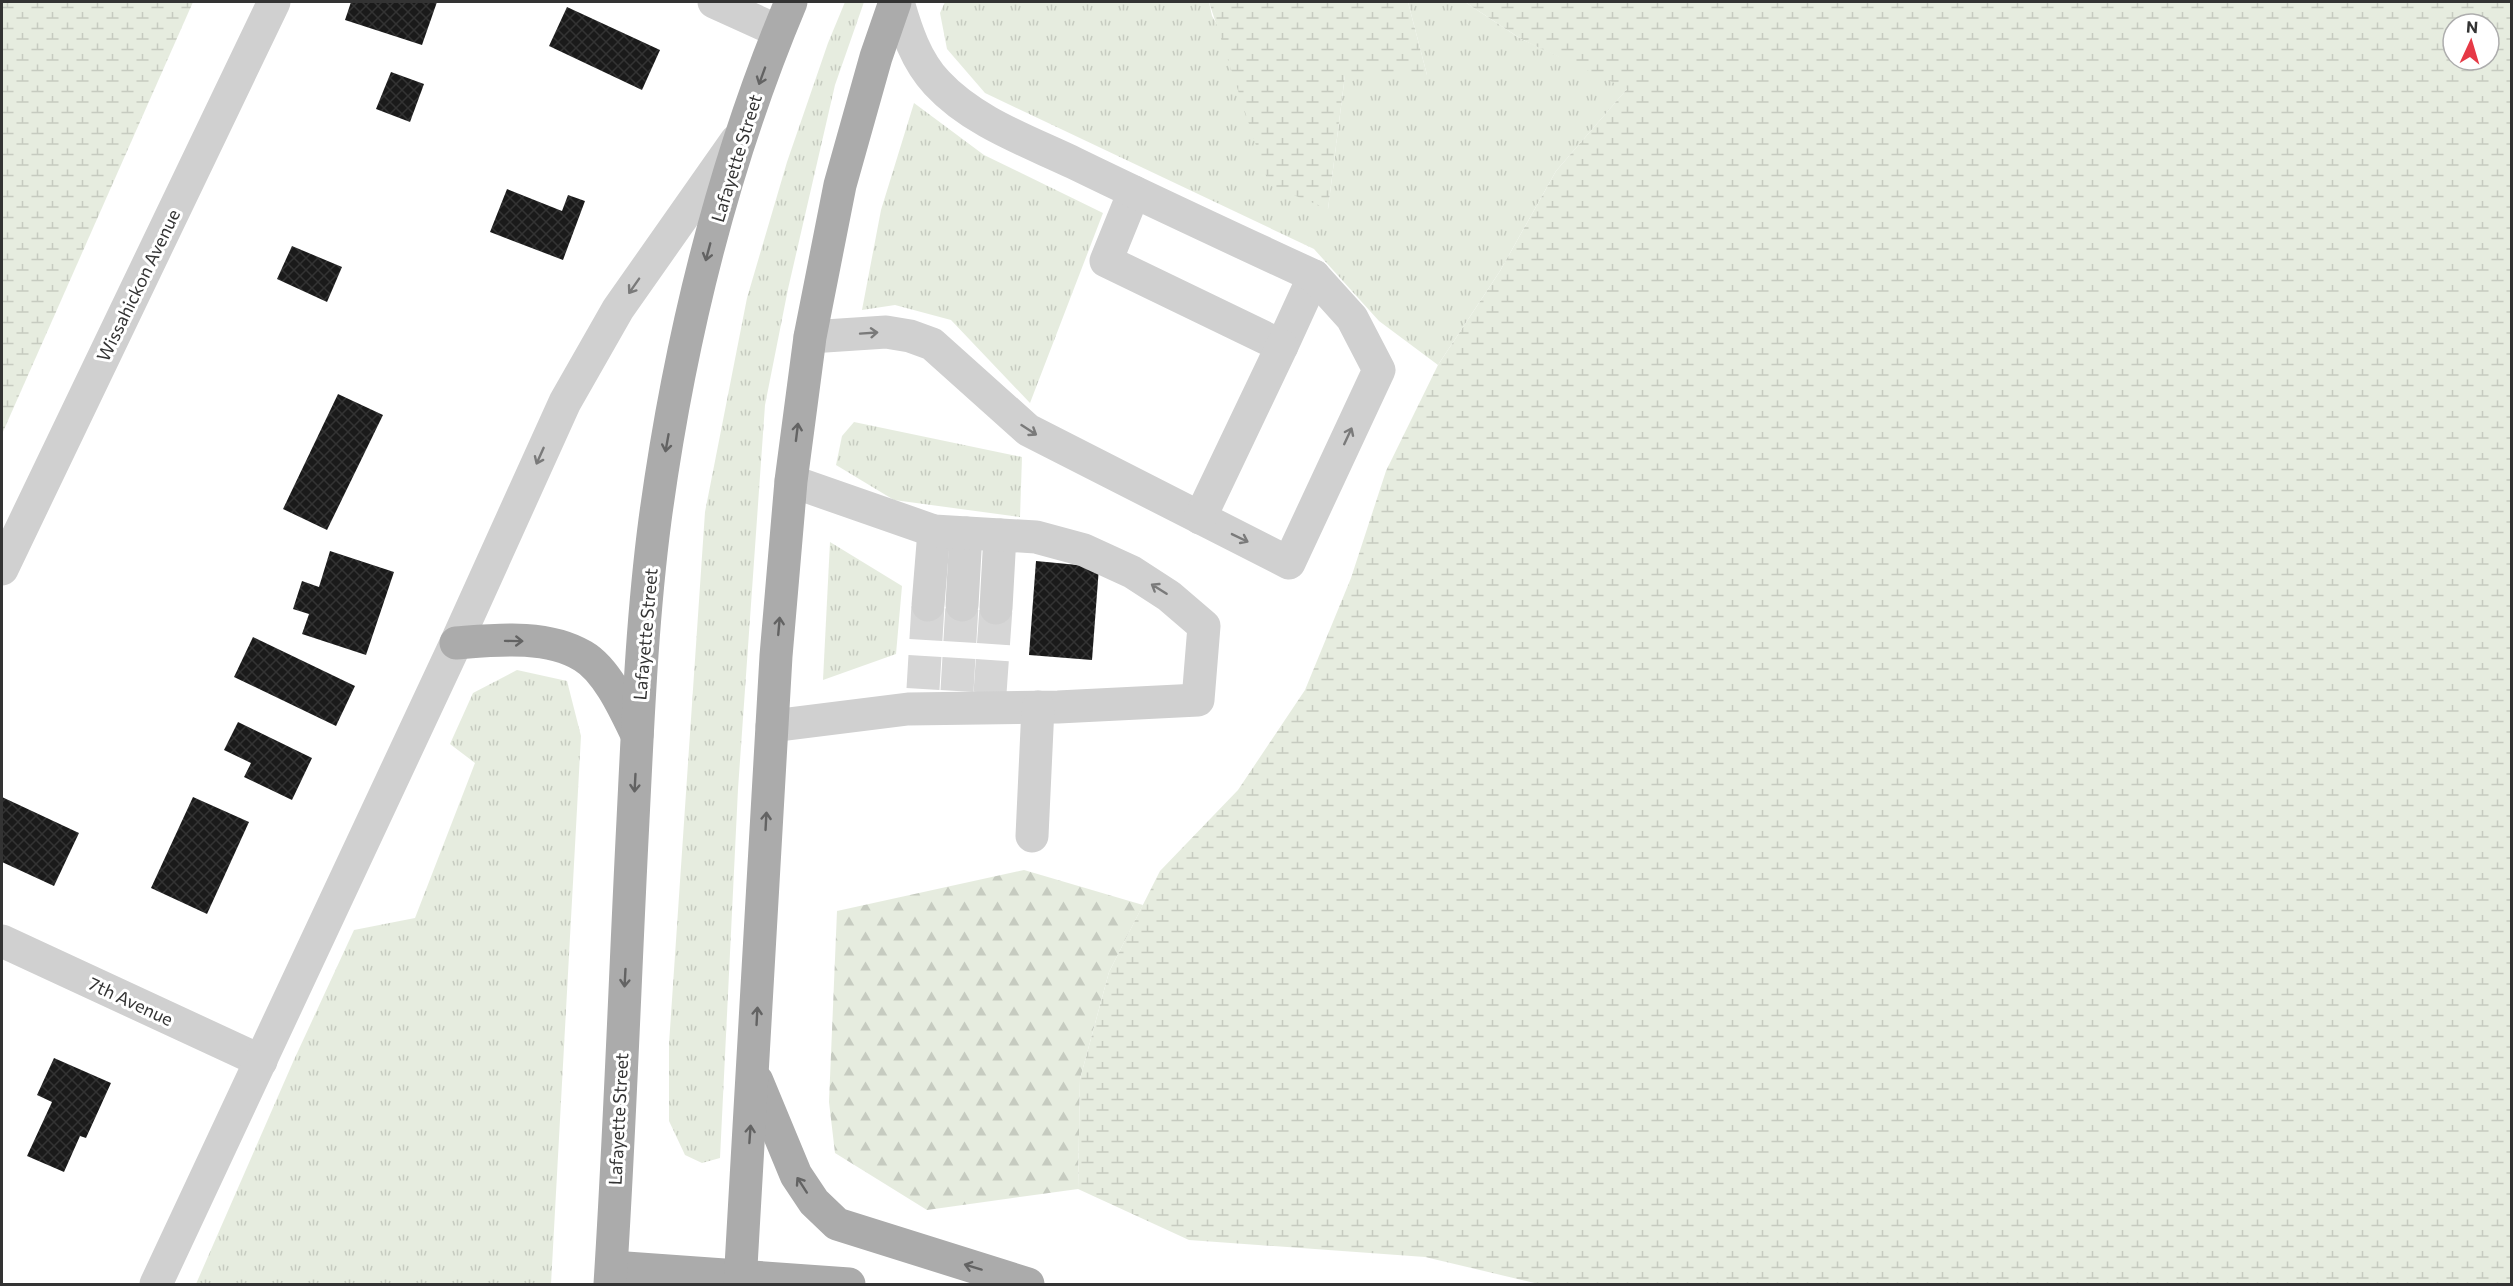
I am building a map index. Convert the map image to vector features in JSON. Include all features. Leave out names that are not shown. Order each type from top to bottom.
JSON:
[{"type":"main road","name":"Lafayette Street","points":[[611,1276],[637,735],[648,590],[666,450],[694,301],[740,135],[791,2]]},
{"type":"main road","points":[[740,1280],[754,1074],[772,726],[791,481],[810,337],[840,185],[876,57],[896,2]]},
{"type":"main road","points":[[456,643],[519,640],[567,649],[585,657],[614,691],[637,735]]},
{"type":"main road","points":[[754,1074],[796,1175],[814,1202],[837,1224],[1028,1284]]},
{"type":"main road","points":[[611,1276],[849,1284]]},
{"type":"street","name":"Wissahickon Avenue","points":[[2,569],[274,2]]},
{"type":"street","points":[[714,2],[778,32]]},
{"type":"street","points":[[810,337],[886,332],[910,336],[932,344],[1028,430],[1289,563],[1379,370],[1352,318],[1314,276],[1008,132],[955,100],[935,82],[919,58],[896,2]]},
{"type":"street","points":[[156,1284],[456,643],[565,402],[618,309],[740,135]]},
{"type":"street","points":[[1134,192],[1106,261],[1282,346]]},
{"type":"street","points":[[1200,518],[1314,276]]},
{"type":"street","points":[[772,726],[922,699],[990,701],[1038,707],[1198,700],[1204,626],[1169,596],[1132,572],[1084,550],[1036,537],[934,531],[791,481]]},
{"type":"street","points":[[928,605],[934,531]]},
{"type":"street","points":[[962,605],[966,533]]},
{"type":"street","points":[[996,608],[1000,535]]},
{"type":"street","points":[[1032,836],[1038,707]]},
{"type":"street","name":"7th Avenue","points":[[2,941],[261,1060]]},
{"type":"green space","points":[[2,2],[193,2],[2,434]]},
{"type":"green space","points":[[845,2],[864,2],[835,85],[788,289],[765,405],[738,789],[720,1158],[702,1163],[685,1155],[669,1121],[669,1044],[705,512],[747,298],[787,162],[828,43]]},
{"type":"green space","points":[[945,2],[1209,2],[1212,16],[1328,209],[1345,75],[1427,75],[1408,2],[1465,2],[1521,39],[1628,88],[1556,171],[1500,271],[1438,365],[1379,321],[1314,249],[985,93],[947,49],[940,13]]},
{"type":"green space","points":[[1209,2],[1408,2],[1427,75],[1345,75],[1328,209],[1269,185]]},
{"type":"green space","points":[[1465,2],[2511,2],[2511,1284],[1539,1284],[1425,1257],[1189,1240],[1078,1189],[1080,1079],[1109,972],[1160,871],[1238,790],[1305,690],[1351,578],[1386,471],[1438,365],[1500,271],[1556,171],[1627,89],[1521,39]]},
{"type":"green space","points":[[914,103],[984,155],[1103,213],[1030,403],[951,320],[895,305],[862,310],[881,210]]},
{"type":"green space","points":[[854,422],[1022,457],[1020,517],[894,500],[836,465],[842,436]]},
{"type":"green space","points":[[830,542],[902,586],[896,654],[823,680]]},
{"type":"green space","points":[[517,670],[567,681],[581,736],[551,1284],[196,1284],[293,1062],[354,930],[415,918],[475,763],[450,744],[473,693]]},
{"type":"green space","points":[[1024,870],[1143,905],[1109,972],[1080,1079],[1078,1189],[927,1210],[835,1153],[829,1102],[837,911]]},
{"type":"building","points":[[351,2],[437,2],[422,45],[345,20]]},
{"type":"building","points":[[567,7],[660,50],[642,90],[549,46]]},
{"type":"building","points":[[391,72],[424,84],[410,122],[376,109]]},
{"type":"building","points":[[507,189],[562,211],[568,195],[585,201],[563,260],[490,232]]},
{"type":"building","points":[[292,246],[342,267],[327,302],[277,279]]},
{"type":"building","points":[[338,394],[383,415],[327,530],[283,509]]},
{"type":"building","points":[[330,551],[394,572],[366,655],[302,634],[309,614],[293,609],[302,581],[319,587]]},
{"type":"building","points":[[1036,561],[1099,567],[1092,660],[1029,655]]},
{"type":"building","points":[[253,637],[355,686],[336,726],[234,677]]},
{"type":"building","points":[[238,722],[312,758],[292,800],[244,777],[251,763],[224,750]]},
{"type":"building","points":[[2,797],[79,833],[54,886],[2,862]]},
{"type":"building","points":[[193,797],[249,822],[207,914],[151,888]]},
{"type":"building","points":[[54,1058],[111,1083],[86,1138],[80,1136],[64,1172],[27,1156],[52,1102],[37,1095]]},
{"type":"tunnel","points":[[923,689],[928,605]]},
{"type":"tunnel","points":[[957,691],[962,605]]},
{"type":"tunnel","points":[[990,693],[996,608]]}]
